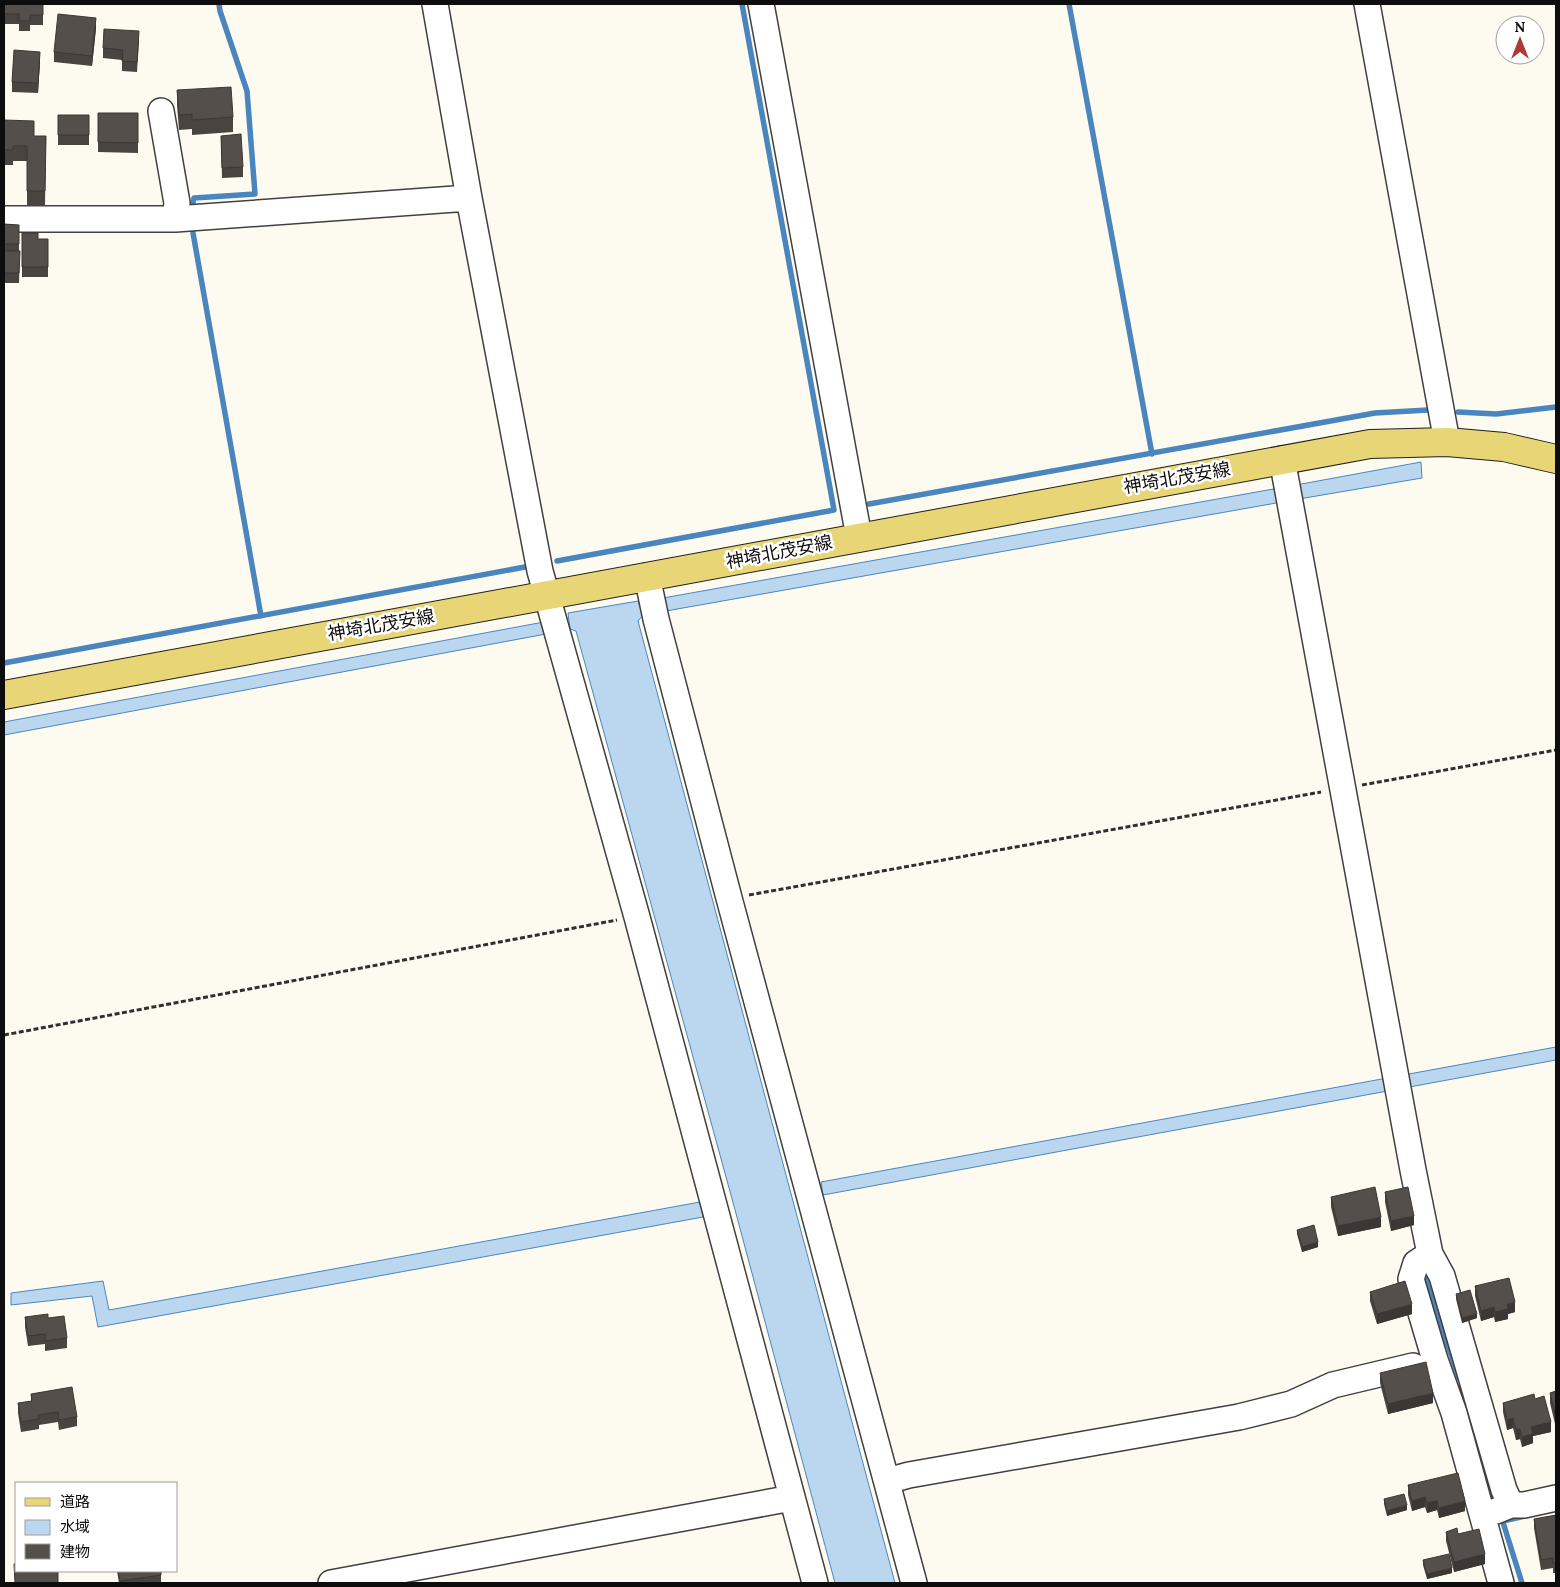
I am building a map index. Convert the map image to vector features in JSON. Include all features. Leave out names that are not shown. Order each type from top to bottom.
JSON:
[{"type":"main road","name":"神埼北茂安線","points":[[4,695],[553,615],[651,597],[859,537],[1286,482],[1370,444],[1447,442],[1504,447],[1556,459]]},
{"type":"street","points":[[435,4],[540,571],[637,917],[815,1583]]},
{"type":"street","points":[[761,4],[859,537]]},
{"type":"street","points":[[1367,4],[1447,442]]},
{"type":"street","points":[[161,111],[177,202],[175,219]]},
{"type":"street","points":[[4,218],[175,219],[470,198]]},
{"type":"street","points":[[1286,482],[1430,1254],[1442,1276],[1504,1490],[1498,1510],[1501,1583]]},
{"type":"street","points":[[651,597],[729,898],[914,1583]]},
{"type":"street","points":[[1430,1254],[1416,1263],[1411,1279],[1435,1360],[1454,1413],[1498,1510]]},
{"type":"street","points":[[887,1481],[909,1475],[1238,1417],[1291,1404],[1333,1384],[1435,1360]]},
{"type":"street","points":[[331,1583],[792,1498]]},
{"type":"street","points":[[1498,1510],[1556,1498]]},
{"type":"path","points":[[729,898],[1556,750]]},
{"type":"path","points":[[4,1035],[637,917]]},
{"type":"water","points":[[1421,462],[1422,478],[1299,499],[1296,485]]},
{"type":"water","points":[[1279,488],[1282,502],[666,611],[663,598]]},
{"type":"water","points":[[638,601],[643,615],[638,621],[895,1583],[835,1583],[734,1206],[576,631],[570,629],[568,613]]},
{"type":"water","points":[[544,622],[546,634],[4,735],[4,722]]},
{"type":"water","points":[[1556,1047],[1556,1060],[823,1195],[821,1182]]},
{"type":"water","points":[[700,1202],[703,1217],[98,1327],[92,1296],[11,1305],[11,1293],[103,1281],[109,1310]]},
{"type":"building","points":[[4,4],[43,4],[43,15],[30,15],[30,21],[19,21],[19,14],[4,14]]},
{"type":"building","points":[[58,14],[96,18],[92,56],[54,52]]},
{"type":"building","points":[[104,29],[139,31],[137,62],[122,61],[123,50],[103,48]]},
{"type":"building","points":[[14,50],[40,52],[38,83],[12,82]]},
{"type":"building","points":[[231,87],[233,117],[192,120],[192,114],[179,115],[177,90]]},
{"type":"building","points":[[98,113],[138,113],[138,143],[98,142]]},
{"type":"building","points":[[58,115],[89,115],[89,135],[58,135]]},
{"type":"building","points":[[4,120],[34,121],[34,136],[46,136],[45,191],[27,191],[27,146],[13,146],[13,150],[4,150]]},
{"type":"building","points":[[241,134],[243,167],[222,168],[221,136]]},
{"type":"building","points":[[4,224],[19,225],[19,244],[4,244]]},
{"type":"building","points":[[22,233],[38,233],[38,239],[48,239],[48,267],[22,267]]},
{"type":"building","points":[[4,251],[20,251],[19,273],[4,273]]},
{"type":"building","points":[[1375,1187],[1381,1217],[1338,1226],[1331,1197]]},
{"type":"building","points":[[1408,1187],[1414,1216],[1391,1221],[1385,1192]]},
{"type":"building","points":[[1314,1225],[1318,1242],[1302,1247],[1297,1230]]},
{"type":"building","points":[[1509,1278],[1515,1302],[1507,1304],[1508,1309],[1495,1312],[1494,1307],[1481,1311],[1475,1286]]},
{"type":"building","points":[[1405,1281],[1412,1304],[1377,1314],[1370,1292]]},
{"type":"building","points":[[1470,1290],[1477,1314],[1462,1318],[1456,1294]]},
{"type":"building","points":[[48,1314],[48,1318],[64,1316],[67,1338],[45,1341],[45,1334],[28,1336],[25,1317]]},
{"type":"building","points":[[1426,1362],[1433,1393],[1388,1404],[1380,1373]]},
{"type":"building","points":[[72,1387],[77,1417],[59,1420],[58,1412],[38,1415],[39,1419],[21,1422],[18,1403],[32,1401],[31,1394]]},
{"type":"building","points":[[1556,1391],[1556,1418],[1550,1393]]},
{"type":"building","points":[[1534,1394],[1535,1399],[1544,1396],[1551,1422],[1531,1427],[1533,1434],[1522,1437],[1520,1429],[1516,1430],[1513,1418],[1507,1420],[1503,1403]]},
{"type":"building","points":[[1458,1473],[1465,1501],[1439,1508],[1437,1501],[1427,1503],[1425,1497],[1412,1501],[1408,1485]]},
{"type":"building","points":[[1404,1494],[1407,1505],[1387,1511],[1384,1499]]},
{"type":"building","points":[[1556,1515],[1556,1563],[1553,1563],[1553,1558],[1541,1560],[1534,1519]]},
{"type":"building","points":[[1457,1528],[1458,1534],[1479,1529],[1485,1554],[1454,1562],[1446,1532]]},
{"type":"building","points":[[1449,1554],[1452,1568],[1427,1574],[1423,1560]]},
{"type":"building","points":[[14,1564],[15,1572],[58,1572],[58,1583],[15,1583]]},
{"type":"building","points":[[118,1572],[161,1572],[161,1575],[120,1581]]},
{"type":"waterway","points":[[192,207],[194,198],[255,194],[247,91],[219,4]]},
{"type":"waterway","points":[[557,561],[834,510],[742,4]]},
{"type":"waterway","points":[[1069,4],[1152,454]]},
{"type":"waterway","points":[[193,233],[261,616]]},
{"type":"waterway","points":[[1458,412],[1496,414],[1556,407]]},
{"type":"waterway","points":[[869,504],[1375,413],[1428,410]]},
{"type":"waterway","points":[[4,663],[525,567]]},
{"type":"waterway","points":[[1425,1278],[1459,1378]]},
{"type":"waterway","points":[[1501,1516],[1522,1583]]},
{"type":"waterway","points":[[1503,1521],[1525,1516]]}]
